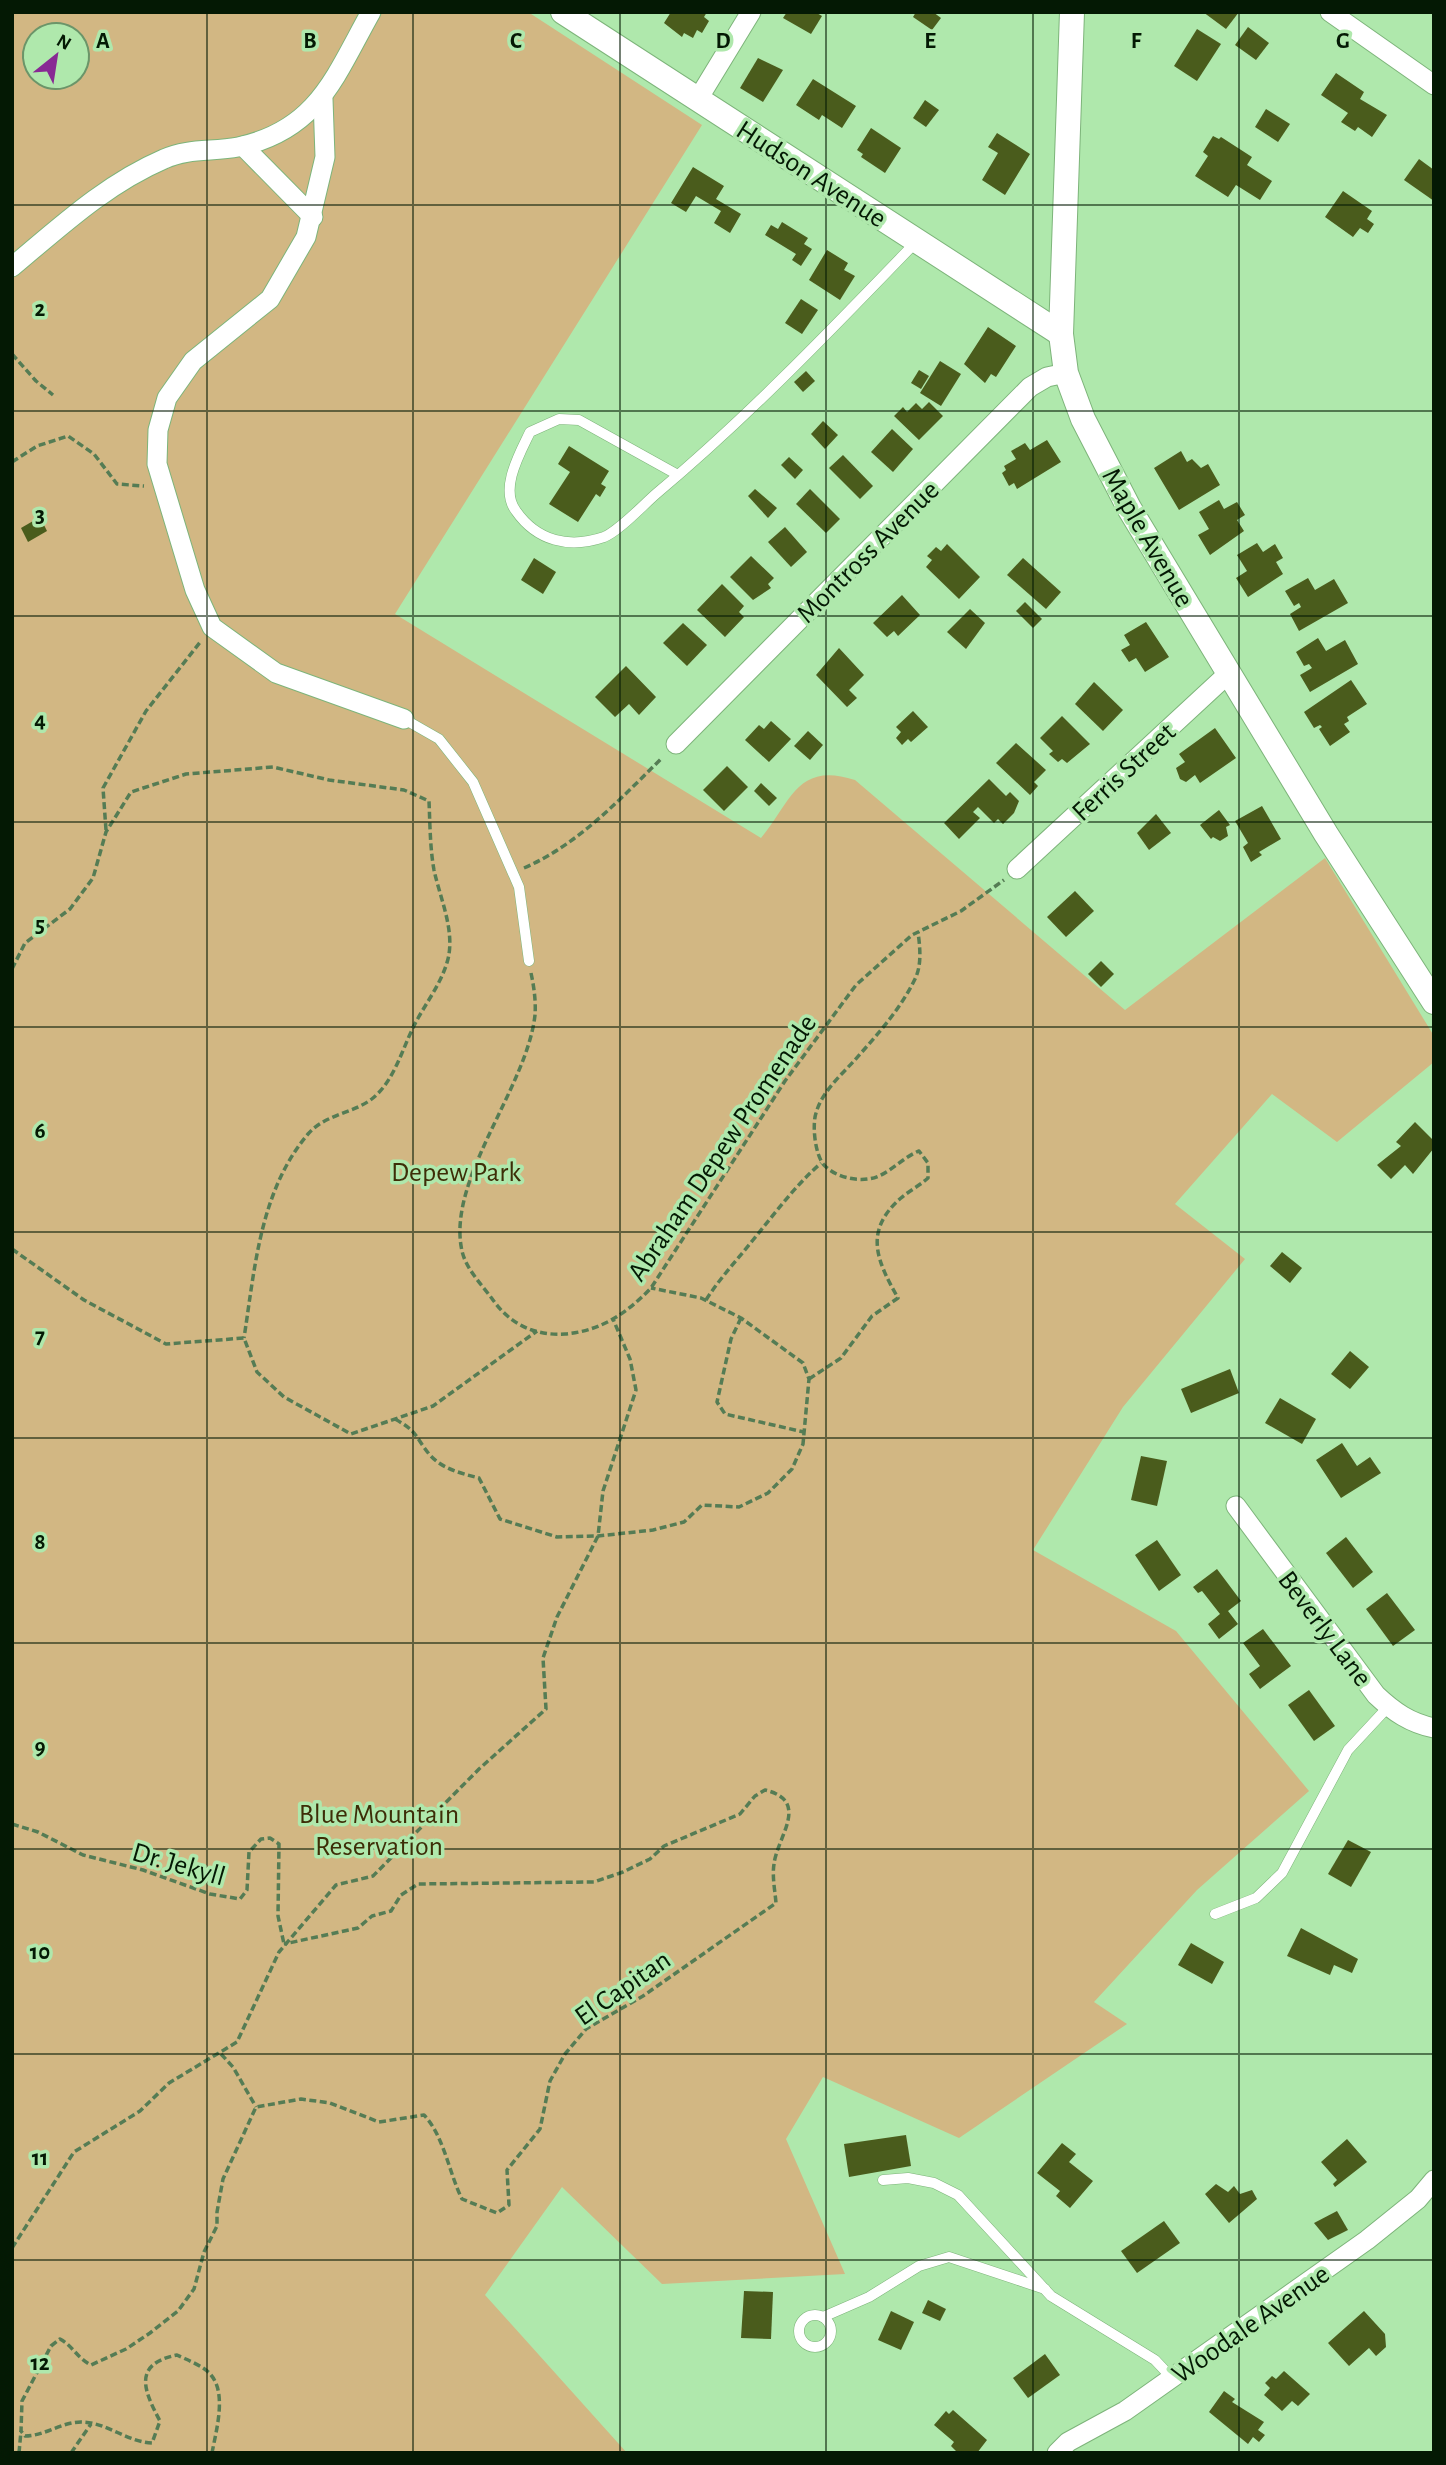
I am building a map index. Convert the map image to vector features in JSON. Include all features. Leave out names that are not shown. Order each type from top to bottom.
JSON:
[{"type":"street","points":[[12,267],[109,187],[167,157],[194,150],[220,151],[243,146],[291,125],[323,99],[371,12]]},
{"type":"street","name":"Hudson Avenue","points":[[563,12],[1061,334]]},
{"type":"street","points":[[698,99],[751,12]]},
{"type":"street","name":"Maple Avenue","points":[[1072,12],[1061,334],[1066,373],[1083,419],[1129,508],[1326,834],[1434,1002]]},
{"type":"street","points":[[1330,12],[1434,85]]},
{"type":"street","points":[[323,99],[325,157],[313,217],[306,237],[270,299],[193,361],[167,398],[158,430],[157,464],[195,590],[212,627],[276,673],[404,719]]},
{"type":"street","points":[[243,146],[313,217]]},
{"type":"street","name":"Montross Avenue","points":[[676,744],[1030,387],[1047,377],[1066,373]]},
{"type":"street","name":"Ferris Street","points":[[1017,869],[1230,673]]},
{"type":"street","name":"Beverly Lane","points":[[1236,1506],[1352,1666],[1388,1707],[1415,1724],[1434,1728]]},
{"type":"street","name":"Woodale Avenue","points":[[1057,2453],[1068,2442],[1125,2411],[1367,2240],[1419,2199],[1434,2180]]},
{"type":"lane","points":[[678,475],[579,420],[559,419],[530,432],[510,480],[513,508],[530,530],[564,545],[606,536],[678,475],[792,370],[916,242]]},
{"type":"lane","points":[[404,719],[439,739],[473,782],[519,887],[529,961]]},
{"type":"lane","points":[[1215,1914],[1268,1889],[1287,1865],[1348,1750],[1388,1707]]},
{"type":"lane","points":[[883,2180],[908,2178],[934,2183],[958,2196],[1045,2289],[1075,2314],[1155,2360],[1172,2378]]},
{"type":"lane","points":[[823,2317],[869,2297],[919,2266],[950,2257],[1045,2289]]},
{"type":"path","points":[[12,354],[36,381],[53,395]]},
{"type":"path","points":[[12,462],[37,446],[68,436],[94,454],[117,484],[165,491]]},
{"type":"path","points":[[106,832],[103,788],[146,711],[212,627]]},
{"type":"path","points":[[513,872],[537,862],[600,819],[676,744]]},
{"type":"path","points":[[12,969],[25,943],[70,909],[93,878],[106,832],[131,792],[186,774],[273,767],[328,780],[404,790],[429,801],[434,869],[447,921],[449,957],[435,992],[416,1020],[389,1079],[372,1099],[309,1132],[279,1179],[262,1225],[244,1338],[257,1372],[284,1397],[351,1434],[433,1406],[537,1331]]},
{"type":"path","name":"Abraham Depew Promenade","points":[[529,961],[535,1015],[529,1044],[475,1169],[460,1222],[462,1252],[471,1271],[503,1315],[522,1327],[564,1334],[592,1330],[629,1311],[652,1288],[768,1106],[837,1010],[880,960],[918,932],[988,894],[1017,869]]},
{"type":"path","points":[[809,1379],[841,1358],[872,1316],[898,1297],[878,1262],[879,1224],[901,1198],[928,1178],[928,1163],[919,1152],[904,1157],[891,1170],[869,1180],[837,1176],[821,1163],[816,1139],[816,1114],[829,1088],[899,1007],[917,976],[920,953],[918,932]]},
{"type":"path","points":[[706,1301],[720,1277],[744,1252],[793,1187],[821,1163]]},
{"type":"path","points":[[12,1249],[84,1300],[166,1345],[244,1338]]},
{"type":"path","points":[[394,1419],[414,1429],[430,1455],[449,1470],[479,1478],[500,1519],[557,1537],[653,1530],[684,1522],[702,1505],[739,1507],[768,1493],[792,1469],[803,1444],[809,1379],[803,1363],[741,1318],[706,1301],[652,1288]]},
{"type":"path","points":[[741,1318],[730,1339],[717,1402],[725,1414],[804,1432]]},
{"type":"path","points":[[12,2248],[74,2152],[140,2111],[169,2083],[237,2042],[284,1944],[337,1885],[373,1876],[480,1769],[546,1709],[543,1658],[557,1617],[598,1536],[603,1491],[636,1390],[629,1359],[613,1319]]},
{"type":"path","name":"El Capitan","points":[[256,2107],[301,2099],[330,2103],[359,2117],[379,2122],[425,2115],[433,2124],[450,2175],[462,2199],[497,2213],[509,2205],[507,2170],[540,2129],[551,2081],[565,2054],[586,2029],[643,1996],[776,1903],[773,1864],[789,1824],[787,1804],[778,1793],[765,1790],[755,1796],[740,1814],[664,1846],[650,1859],[623,1872],[594,1882],[418,1884],[401,1895],[391,1911],[372,1916],[358,1928],[284,1944]]},
{"type":"path","name":"Dr. Jekyll","points":[[12,1824],[28,1828],[83,1855],[232,1899],[240,1899],[247,1890],[249,1852],[261,1839],[270,1838],[279,1844],[278,1916],[284,1944]]},
{"type":"path","points":[[19,2453],[17,2448],[21,2431],[22,2401],[51,2346],[60,2339],[69,2344],[76,2357],[91,2365],[138,2342],[169,2319],[198,2281],[204,2252],[217,2226],[218,2204],[229,2163],[256,2107],[233,2067],[221,2054]]},
{"type":"path","points":[[21,2431],[25,2436],[35,2436],[72,2423],[91,2424],[141,2442],[152,2443],[160,2421],[144,2391],[145,2379],[149,2369],[160,2358],[177,2355],[210,2373],[216,2384],[218,2416],[212,2453]]},
{"type":"path","points":[[71,2453],[91,2424]]},
{"type":"green space","name":"Depew Park","points":[[12,12],[528,12],[702,125],[395,614],[761,838],[797,788],[808,781],[820,776],[855,780],[1125,1010],[1325,858],[1434,1036],[1434,1062],[1337,1142],[1272,1094],[1175,1204],[1245,1259],[1123,1407],[1033,1550],[1176,1631],[1309,1791],[1197,1890],[1094,2002],[1127,2024],[959,2138],[823,2077],[786,2139],[845,2274],[662,2284],[562,2187],[485,2295],[627,2453],[12,2453]]},
{"type":"building","points":[[671,12],[707,12],[704,17],[709,21],[702,33],[697,30],[693,38],[684,33],[682,37],[664,23]]},
{"type":"building","points":[[787,12],[815,12],[822,16],[811,34],[783,18]]},
{"type":"building","points":[[916,12],[933,12],[941,18],[932,30],[913,17]]},
{"type":"building","points":[[1203,12],[1239,12],[1226,29]]},
{"type":"building","points":[[1248,27],[1269,43],[1256,60],[1235,45]]},
{"type":"building","points":[[1197,29],[1221,44],[1197,81],[1174,66]]},
{"type":"building","points":[[758,58],[783,70],[763,102],[740,88]]},
{"type":"building","points":[[1336,73],[1364,92],[1360,99],[1387,115],[1372,137],[1358,127],[1355,131],[1341,122],[1348,113],[1321,95]]},
{"type":"building","points":[[813,79],[856,106],[842,128],[822,115],[819,120],[796,105]]},
{"type":"building","points":[[925,100],[939,110],[926,127],[913,118]]},
{"type":"building","points":[[1266,109],[1290,124],[1278,142],[1255,127]]},
{"type":"building","points":[[871,128],[901,148],[885,173],[861,157],[863,154],[857,150]]},
{"type":"building","points":[[997,133],[1030,154],[1005,195],[982,180],[998,153],[988,147]]},
{"type":"building","points":[[1213,136],[1219,139],[1221,137],[1252,157],[1247,165],[1272,181],[1260,200],[1236,185],[1228,197],[1195,176],[1208,156],[1203,152]]},
{"type":"building","points":[[1419,159],[1434,170],[1434,201],[1404,180]]},
{"type":"building","points":[[693,167],[724,186],[716,199],[741,214],[730,233],[714,223],[721,211],[696,196],[686,212],[671,203]]},
{"type":"building","points":[[1343,191],[1372,211],[1367,219],[1374,224],[1368,233],[1360,228],[1353,237],[1325,217]]},
{"type":"building","points":[[782,222],[808,238],[804,244],[812,249],[801,266],[792,260],[796,254],[765,235],[771,225],[778,229]]},
{"type":"building","points":[[827,250],[848,263],[844,270],[855,276],[840,300],[809,280]]},
{"type":"building","points":[[801,299],[818,310],[802,334],[785,323]]},
{"type":"building","points":[[988,327],[1016,346],[996,377],[991,374],[985,383],[964,364]]},
{"type":"building","points":[[940,361],[961,374],[941,406],[920,393]]},
{"type":"building","points":[[919,370],[929,376],[921,389],[911,383]]},
{"type":"building","points":[[806,371],[815,381],[803,392],[794,382]]},
{"type":"building","points":[[929,402],[943,416],[919,440],[894,416],[903,407],[907,412],[916,403],[922,409]]},
{"type":"building","points":[[823,421],[838,435],[825,449],[811,434]]},
{"type":"building","points":[[892,429],[913,449],[893,472],[871,452]]},
{"type":"building","points":[[1047,440],[1061,462],[1017,489],[1014,483],[1009,486],[1002,473],[1006,470],[1004,466],[1016,459],[1011,451],[1025,443],[1030,450]]},
{"type":"building","points":[[569,446],[609,471],[601,484],[606,487],[600,497],[596,494],[578,522],[549,504],[570,472],[558,464]]},
{"type":"building","points":[[1181,451],[1187,462],[1192,459],[1201,468],[1208,464],[1220,485],[1179,510],[1154,468]]},
{"type":"building","points":[[843,455],[873,486],[860,499],[829,468]]},
{"type":"building","points":[[789,457],[803,470],[795,479],[781,465]]},
{"type":"building","points":[[755,489],[777,508],[768,518],[748,496]]},
{"type":"building","points":[[810,489],[840,519],[826,533],[796,504]]},
{"type":"building","points":[[1219,500],[1224,509],[1237,502],[1245,515],[1237,520],[1244,531],[1210,555],[1198,535],[1209,529],[1199,512]]},
{"type":"building","points":[[40,517],[47,531],[28,542],[21,528]]},
{"type":"building","points":[[785,527],[807,552],[791,567],[768,542]]},
{"type":"building","points":[[1257,543],[1263,552],[1275,544],[1283,558],[1276,562],[1283,574],[1248,597],[1236,578],[1247,571],[1237,555]]},
{"type":"building","points":[[947,544],[980,577],[959,599],[926,567],[932,560],[927,556],[936,547],[941,551]]},
{"type":"building","points":[[751,556],[774,578],[768,584],[771,588],[753,600],[730,577]]},
{"type":"building","points":[[534,558],[556,572],[543,594],[521,580]]},
{"type":"building","points":[[1023,558],[1061,592],[1046,609],[1007,575]]},
{"type":"building","points":[[1308,578],[1315,590],[1334,579],[1348,603],[1299,631],[1290,614],[1301,607],[1299,603],[1294,606],[1285,591]]},
{"type":"building","points":[[722,584],[744,606],[739,612],[744,617],[725,637],[697,610]]},
{"type":"building","points":[[902,595],[920,615],[898,636],[894,631],[887,637],[873,623]]},
{"type":"building","points":[[1025,602],[1042,619],[1033,628],[1016,611]]},
{"type":"building","points":[[970,609],[985,623],[966,649],[947,632]]},
{"type":"building","points":[[1146,622],[1169,657],[1145,672],[1136,658],[1129,662],[1121,650],[1130,645],[1124,635]]},
{"type":"building","points":[[683,623],[707,645],[687,666],[663,643]]},
{"type":"building","points":[[1318,638],[1326,651],[1345,640],[1358,664],[1310,692],[1300,675],[1312,668],[1309,664],[1304,666],[1296,652]]},
{"type":"building","points":[[839,648],[864,675],[849,690],[857,698],[847,707],[816,675]]},
{"type":"building","points":[[626,666],[656,697],[639,715],[629,704],[615,717],[595,697]]},
{"type":"building","points":[[1351,680],[1367,704],[1347,717],[1349,721],[1344,724],[1350,732],[1330,746],[1319,729],[1322,727],[1320,725],[1314,728],[1304,712]]},
{"type":"building","points":[[1094,682],[1123,710],[1103,731],[1075,704]]},
{"type":"building","points":[[913,711],[928,727],[911,742],[908,739],[902,745],[896,738],[901,732],[896,727]]},
{"type":"building","points":[[1062,716],[1090,744],[1067,763],[1062,759],[1058,762],[1049,754],[1053,751],[1040,738]]},
{"type":"building","points":[[771,721],[791,739],[769,762],[745,740],[759,725],[764,729]]},
{"type":"building","points":[[1215,728],[1236,758],[1200,783],[1195,775],[1186,782],[1180,779],[1176,768],[1185,762],[1179,754]]},
{"type":"building","points":[[808,731],[823,745],[810,760],[794,746]]},
{"type":"building","points":[[1016,743],[1046,770],[1034,782],[1038,786],[1030,795],[996,763]]},
{"type":"building","points":[[727,766],[748,787],[724,811],[703,790]]},
{"type":"building","points":[[989,779],[1006,796],[1010,792],[1019,801],[1014,813],[1003,824],[998,819],[994,823],[978,807],[973,812],[980,818],[959,839],[944,823]]},
{"type":"building","points":[[761,783],[777,798],[769,806],[754,791]]},
{"type":"building","points":[[1262,806],[1281,839],[1259,852],[1262,855],[1251,862],[1243,847],[1248,843],[1235,821]]},
{"type":"building","points":[[1219,810],[1230,825],[1226,827],[1228,836],[1220,841],[1213,837],[1211,839],[1200,825]]},
{"type":"building","points":[[1156,814],[1171,833],[1149,850],[1137,833]]},
{"type":"building","points":[[1075,891],[1094,911],[1066,937],[1047,917]]},
{"type":"building","points":[[1101,961],[1114,974],[1101,987],[1088,974]]},
{"type":"building","points":[[1415,1122],[1434,1141],[1434,1148],[1413,1174],[1405,1165],[1391,1179],[1377,1165],[1401,1146],[1396,1142]]},
{"type":"building","points":[[1282,1252],[1302,1268],[1290,1283],[1270,1266]]},
{"type":"building","points":[[1350,1351],[1369,1367],[1350,1389],[1331,1374]]},
{"type":"building","points":[[1230,1369],[1239,1393],[1191,1413],[1181,1389]]},
{"type":"building","points":[[1280,1398],[1316,1419],[1302,1444],[1265,1423]]},
{"type":"building","points":[[1342,1443],[1357,1466],[1370,1457],[1381,1473],[1341,1498],[1316,1460]]},
{"type":"building","points":[[1141,1456],[1167,1461],[1157,1506],[1131,1500]]},
{"type":"building","points":[[1346,1537],[1373,1572],[1353,1588],[1326,1553]]},
{"type":"building","points":[[1157,1540],[1181,1575],[1159,1591],[1135,1555]]},
{"type":"building","points":[[1217,1569],[1241,1601],[1228,1611],[1238,1624],[1219,1639],[1208,1624],[1220,1614],[1202,1591],[1198,1593],[1193,1587]]},
{"type":"building","points":[[1387,1593],[1415,1630],[1393,1646],[1366,1609]]},
{"type":"building","points":[[1263,1629],[1291,1666],[1260,1689],[1249,1674],[1260,1666],[1243,1643]]},
{"type":"building","points":[[1309,1690],[1335,1726],[1314,1741],[1288,1705]]},
{"type":"building","points":[[1348,1840],[1371,1852],[1351,1887],[1328,1874]]},
{"type":"building","points":[[1301,1928],[1358,1959],[1352,1973],[1334,1965],[1330,1975],[1287,1956]]},
{"type":"building","points":[[1191,1943],[1224,1962],[1212,1984],[1178,1965]]},
{"type":"building","points":[[906,2135],[911,2166],[849,2177],[844,2144]]},
{"type":"building","points":[[1347,2139],[1367,2162],[1335,2187],[1333,2184],[1337,2180],[1321,2162]]},
{"type":"building","points":[[1062,2143],[1076,2154],[1069,2162],[1093,2181],[1070,2208],[1056,2196],[1060,2191],[1037,2173]]},
{"type":"building","points":[[1216,2184],[1228,2192],[1234,2186],[1240,2194],[1252,2190],[1257,2199],[1229,2223],[1205,2194]]},
{"type":"building","points":[[1337,2211],[1348,2230],[1328,2240],[1314,2223]]},
{"type":"building","points":[[1164,2221],[1180,2243],[1137,2273],[1121,2251]]},
{"type":"building","points":[[744,2291],[773,2292],[771,2339],[741,2338]]},
{"type":"building","points":[[928,2300],[946,2309],[940,2321],[922,2313]]},
{"type":"building","points":[[891,2311],[914,2322],[901,2350],[878,2340]]},
{"type":"building","points":[[1364,2311],[1385,2334],[1386,2347],[1376,2356],[1369,2348],[1349,2366],[1328,2343]]},
{"type":"building","points":[[1045,2354],[1060,2375],[1028,2398],[1013,2378]]},
{"type":"building","points":[[1284,2371],[1310,2394],[1298,2406],[1292,2401],[1282,2411],[1264,2395],[1270,2388],[1265,2383],[1272,2376],[1276,2379]]},
{"type":"building","points":[[1224,2391],[1235,2399],[1232,2402],[1264,2422],[1258,2430],[1265,2435],[1259,2442],[1253,2437],[1248,2444],[1209,2412]]},
{"type":"building","points":[[953,2410],[987,2440],[977,2453],[958,2453],[951,2446],[954,2442],[934,2425],[946,2411],[949,2414]]},
{"type":"park label","name":"Blue Mountain Reservation","points":[[379,1829]]}]
